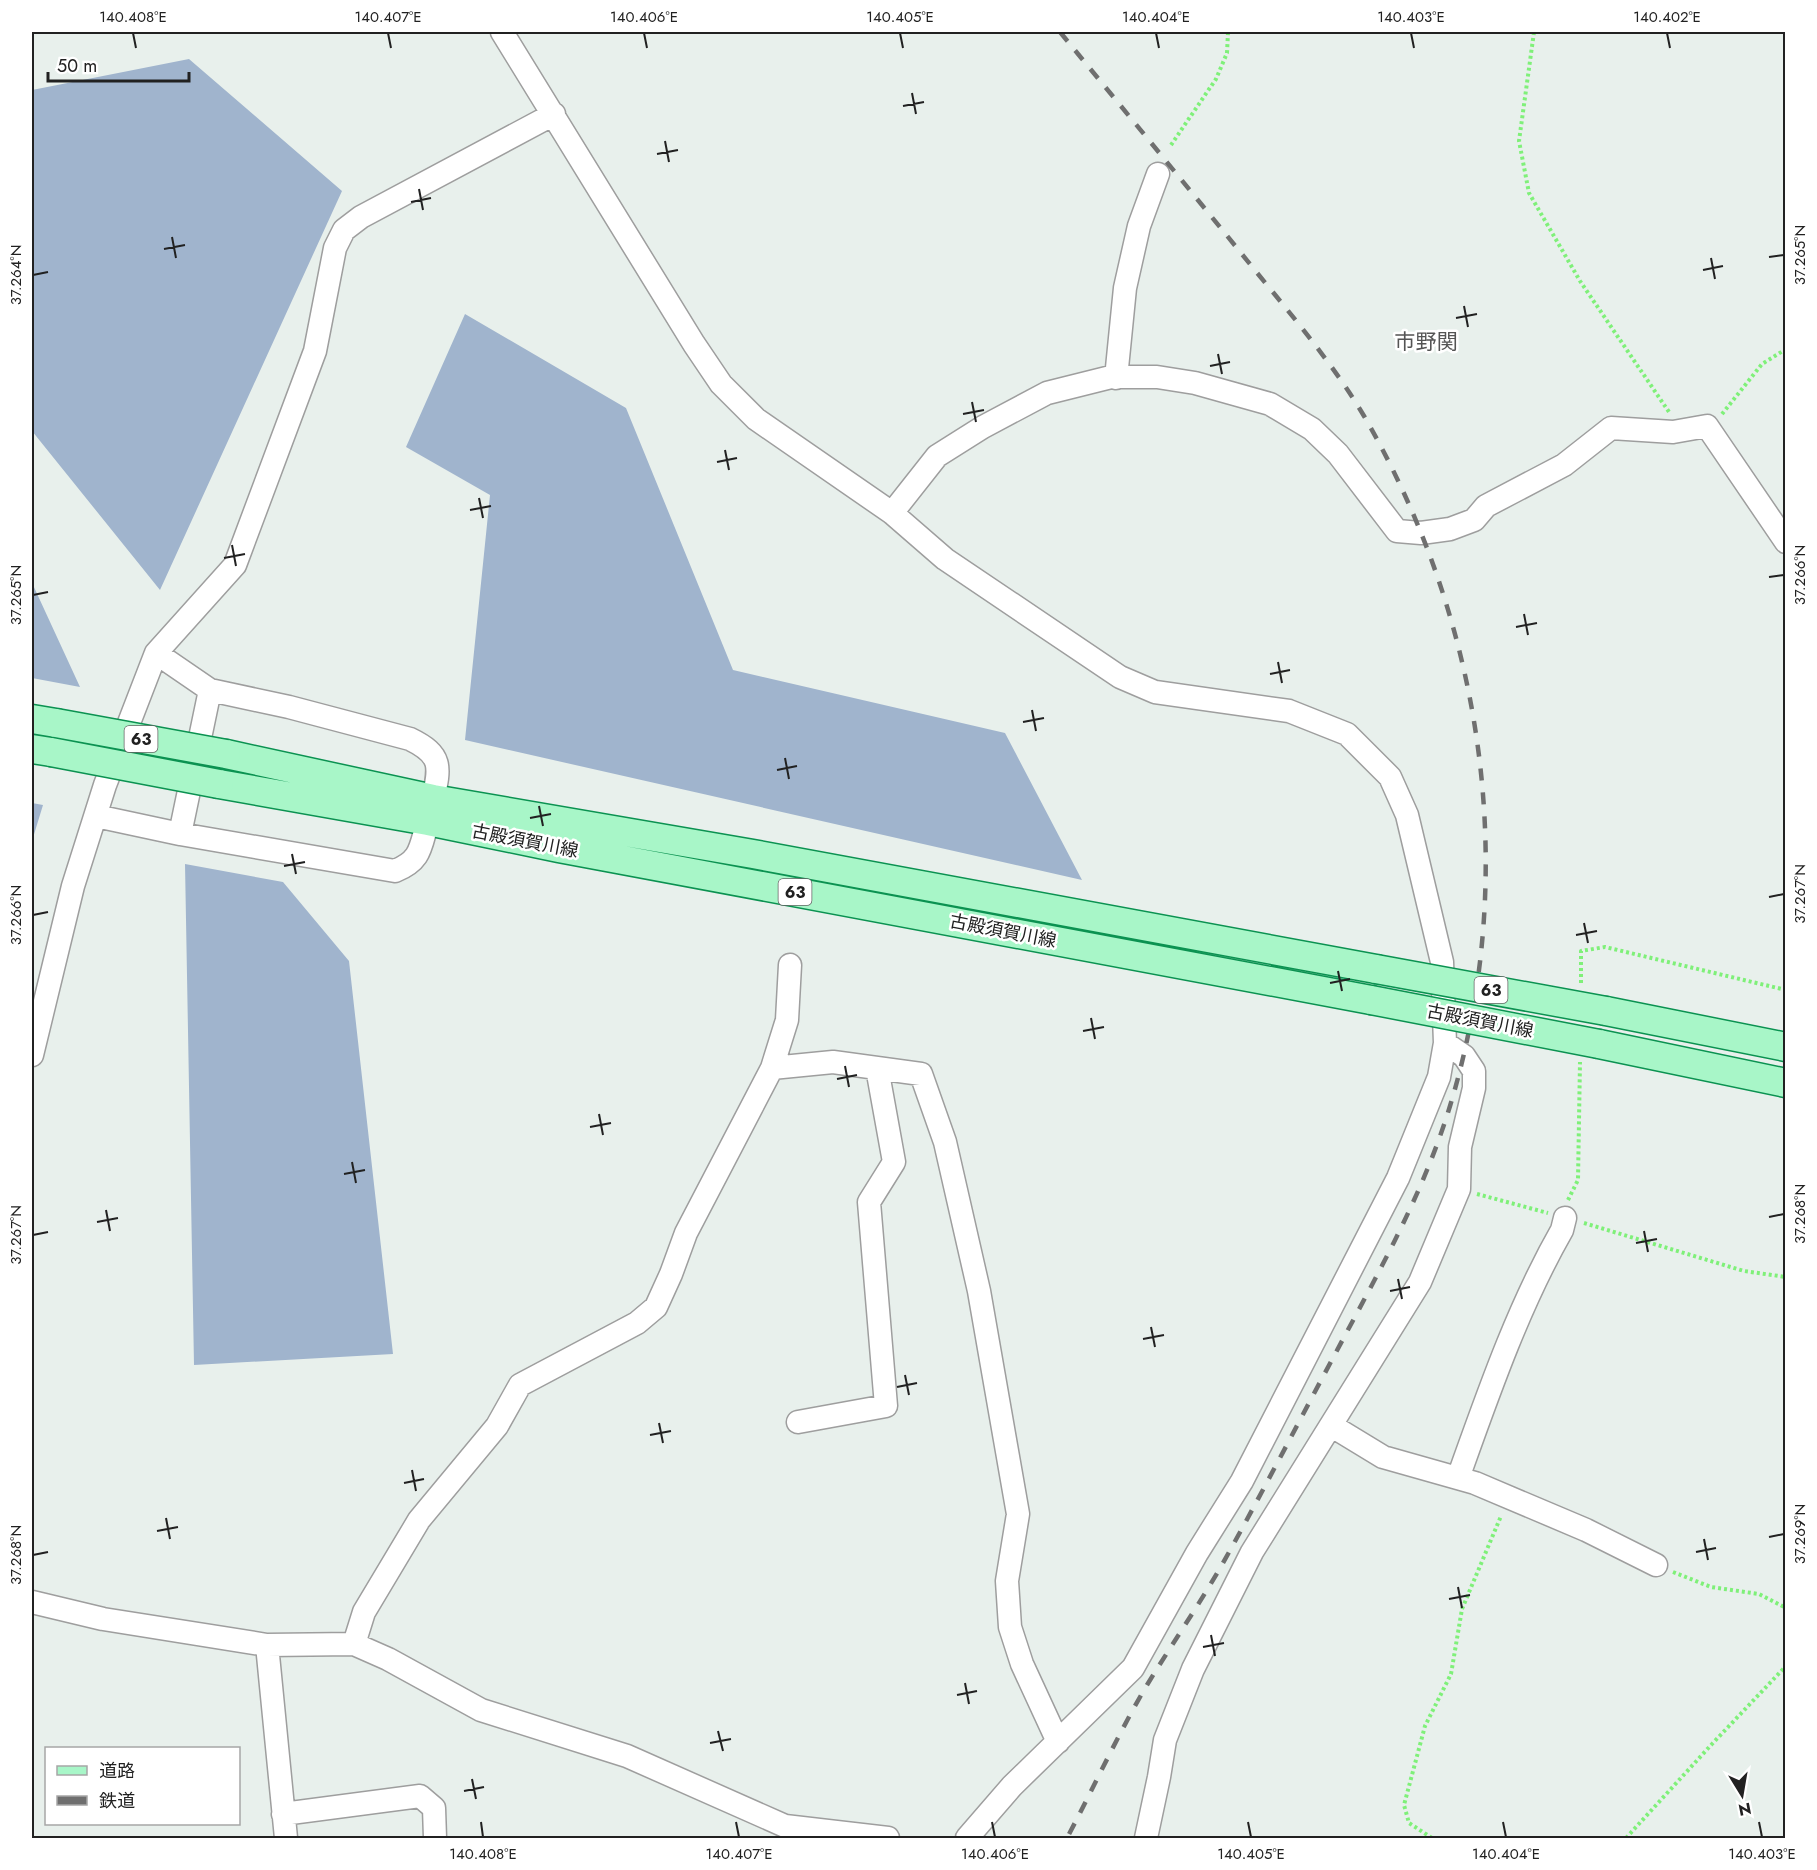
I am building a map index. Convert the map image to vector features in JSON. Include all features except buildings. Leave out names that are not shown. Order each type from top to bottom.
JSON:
[{"type":"main road","name":"63","points":[[44,721],[226,754]]},
{"type":"main road","name":"63","points":[[41,751],[219,784]]},
{"type":"main road","name":"古殿須賀川線","points":[[226,754],[559,848],[1371,1000],[1785,1083]]},
{"type":"main road","name":"古殿須賀川線","points":[[219,784],[431,810],[765,856],[1606,1011],[1785,1047]]},
{"type":"street","points":[[502,32],[694,344],[721,384],[756,419],[892,513],[945,559],[1120,677],[1155,692],[1289,711],[1347,734],[1390,777],[1407,815],[1442,962],[1444,1043],[1439,1077],[1398,1178],[1242,1481],[1197,1553],[1133,1668],[1012,1786],[967,1839]]},
{"type":"street","points":[[32,1055],[73,886],[105,785],[156,653],[235,565],[315,351],[334,248],[345,230],[361,217],[554,114]]},
{"type":"street","points":[[1116,378],[1128,278],[1139,226],[1158,174]]},
{"type":"street","points":[[892,513],[937,456],[1047,393],[1111,377],[1157,377],[1194,383],[1270,404],[1312,429],[1338,454],[1397,531],[1430,532],[1450,529],[1474,520],[1486,506],[1564,465],[1611,428],[1673,432],[1707,426],[1785,542]]},
{"type":"street","points":[[96,816],[180,834],[395,871],[410,865],[419,852],[431,810],[438,773],[435,759],[427,747],[410,739],[210,690],[156,653]]},
{"type":"street","points":[[180,834],[210,690]]},
{"type":"street","points":[[354,1644],[364,1612],[419,1520],[497,1426],[520,1385],[637,1323],[656,1307],[686,1233],[772,1068],[787,1020],[790,965]]},
{"type":"street","points":[[1146,1839],[1165,1740],[1192,1669],[1252,1552],[1420,1282],[1459,1189],[1460,1147],[1474,1088],[1474,1071],[1464,1056],[1444,1043]]},
{"type":"street","points":[[772,1068],[833,1062],[921,1074],[945,1142],[979,1291],[1018,1514],[1007,1581],[1010,1627],[1022,1664],[1058,1742]]},
{"type":"street","points":[[798,1422],[886,1406],[869,1202],[894,1162],[877,1068]]},
{"type":"street","points":[[1458,1478],[1495,1377],[1562,1230],[1565,1218]]},
{"type":"street","points":[[1332,1426],[1383,1457],[1475,1483],[1586,1530],[1656,1565]]},
{"type":"street","points":[[32,1602],[103,1619],[267,1645],[354,1644],[388,1659],[482,1710],[627,1756],[784,1832],[888,1839]]},
{"type":"street","points":[[267,1645],[286,1839]]},
{"type":"street","points":[[283,1814],[420,1796],[434,1808],[435,1839]]},
{"type":"path","points":[[1171,145],[1216,79],[1227,53],[1228,32]]},
{"type":"path","points":[[1534,32],[1519,141],[1529,193],[1580,281],[1682,430]]},
{"type":"path","points":[[1707,426],[1722,414],[1762,364],[1785,349]]},
{"type":"path","points":[[1459,1189],[1653,1242],[1744,1271],[1785,1277]]},
{"type":"path","points":[[1431,1839],[1409,1823],[1404,1805],[1408,1786],[1425,1726],[1451,1674],[1462,1609],[1509,1498]]},
{"type":"path","points":[[1656,1565],[1711,1587],[1759,1594],[1785,1608]]},
{"type":"path","points":[[1626,1839],[1785,1666]]},
{"type":"shaded area","points":[[189,59],[342,191],[160,590],[32,431],[32,90]]},
{"type":"shaded area","points":[[465,314],[626,408],[733,670],[1005,733],[1082,880],[465,740],[490,495],[406,447]]},
{"type":"shaded area","points":[[32,582],[33,585],[80,687],[32,678]]},
{"type":"shaded area","points":[[32,803],[43,805],[32,841]]},
{"type":"shaded area","points":[[185,864],[283,882],[349,961],[393,1354],[194,1365]]},
{"type":"railway","points":[[1060,32],[1306,333],[1337,374],[1364,416],[1405,496],[1438,580],[1463,665],[1479,753],[1485,841],[1483,930],[1471,1019],[1450,1106],[1427,1171],[1382,1265],[1251,1512],[1214,1579],[1136,1704],[1067,1838]]},
{"type":"district","name":"市野関","points":[[1426,342]]}]
